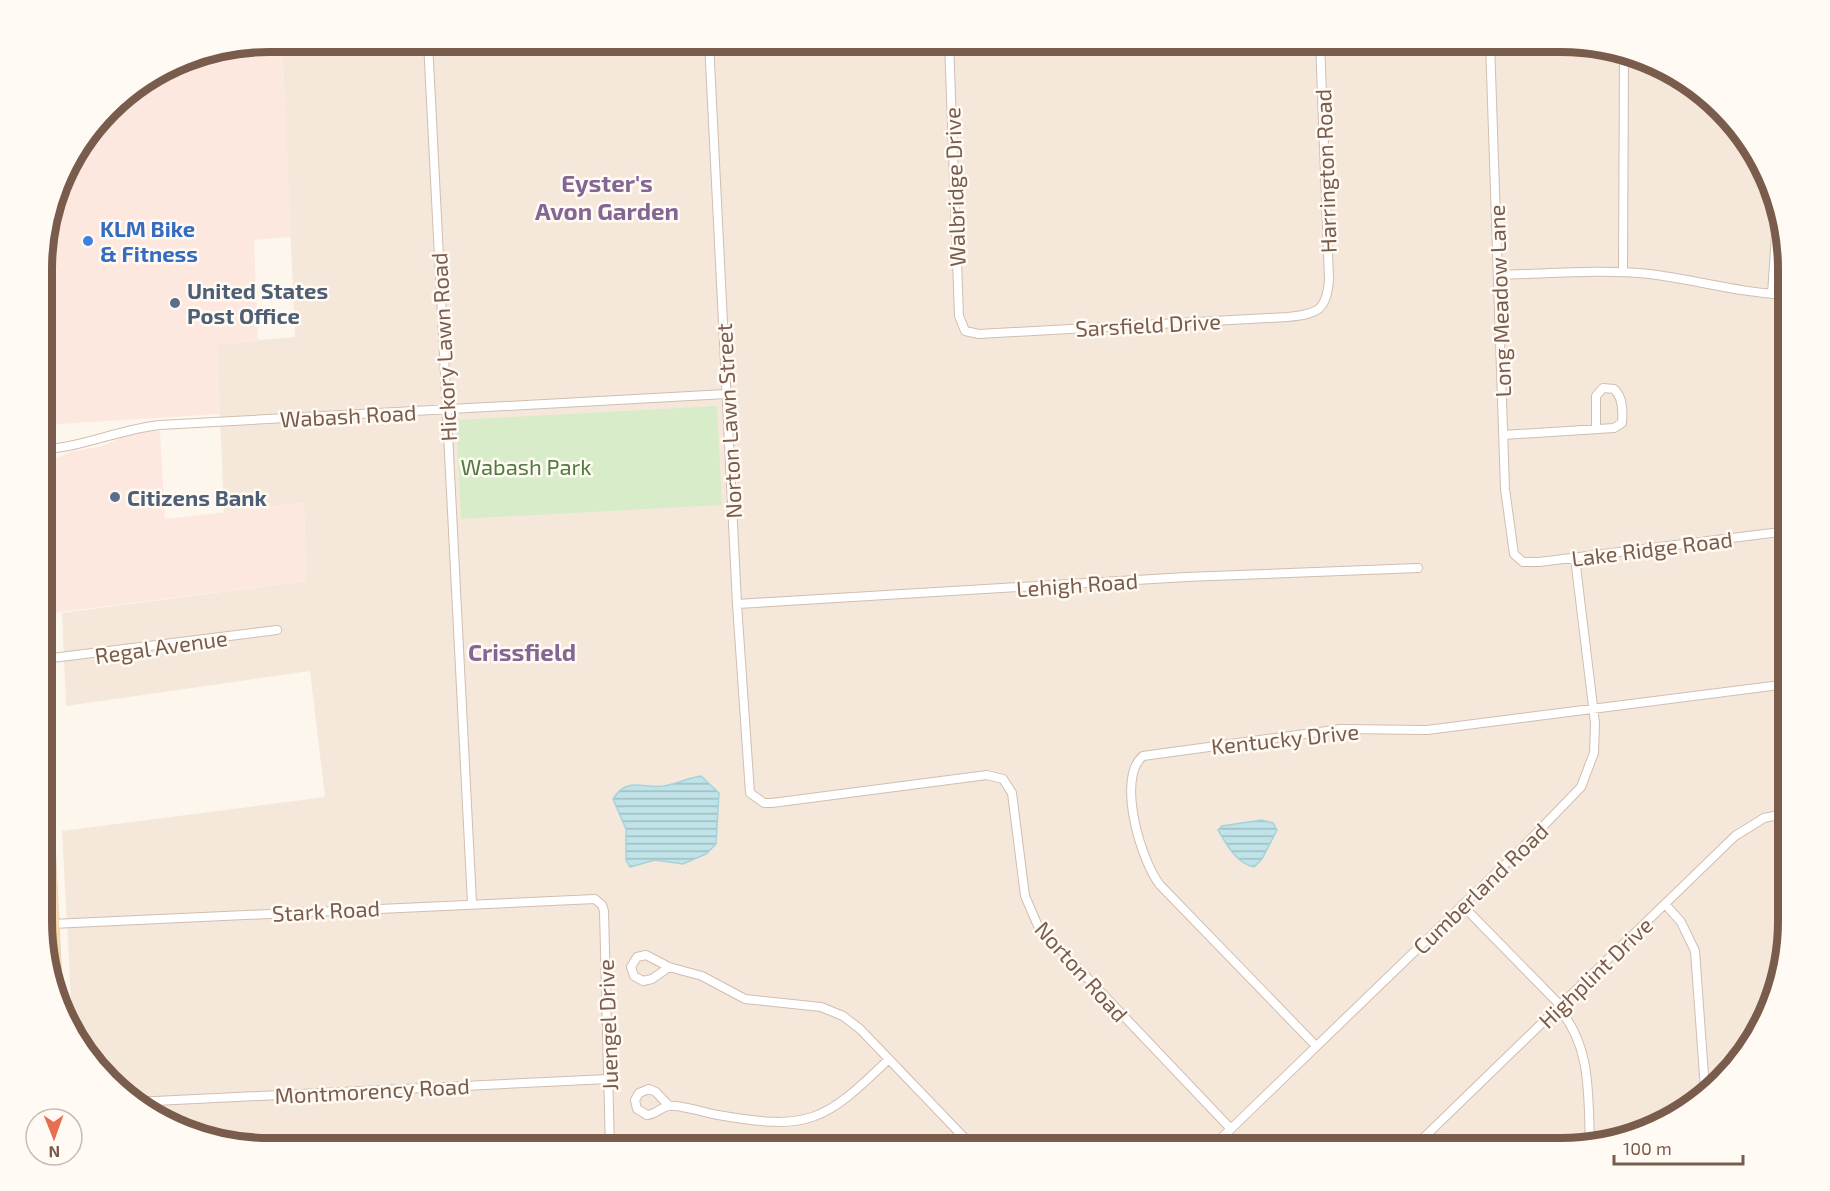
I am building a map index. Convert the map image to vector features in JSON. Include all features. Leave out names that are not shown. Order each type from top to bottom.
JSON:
[{"type":"street","name":"Hickory Lawn Road","points":[[428,52],[472,903]]},
{"type":"street","name":"Norton Lawn Street","points":[[709,52],[748,787],[755,798]]},
{"type":"street","name":"Walbridge Drive","points":[[949,52],[959,316],[965,331]]},
{"type":"street","name":"Harrington Road","points":[[1320,52],[1329,279],[1326,300]]},
{"type":"street","name":"Long Meadow Lane","points":[[1490,52],[1506,508],[1512,550],[1518,559]]},
{"type":"street","points":[[1623,272],[1624,62]]},
{"type":"street","points":[[1772,294],[1776,240]]},
{"type":"street","points":[[1498,275],[1623,272],[1682,279],[1740,291],[1778,294]]},
{"type":"street","name":"Sarsfield Drive","points":[[965,331],[979,334],[1287,317],[1317,311],[1326,300]]},
{"type":"street","points":[[1503,435],[1614,428],[1622,423],[1621,398],[1614,388],[1603,388],[1596,396],[1596,428]]},
{"type":"street","name":"Wabash Road","points":[[52,448],[160,425],[726,394]]},
{"type":"street","name":"Lake Ridge Road","points":[[1518,559],[1529,563],[1778,532]]},
{"type":"street","name":"Cumberland Road","points":[[1221,1138],[1567,804],[1581,786],[1594,753],[1594,708],[1575,558]]},
{"type":"street","name":"Lehigh Road","points":[[737,604],[1186,577],[1418,568]]},
{"type":"street","name":"Regal Avenue","points":[[52,658],[277,630]]},
{"type":"street","name":"Kentucky Drive","points":[[1316,1046],[1154,878],[1141,849],[1131,783],[1132,772],[1139,759],[1152,753],[1341,729],[1408,732],[1778,685]]},
{"type":"street","name":"Norton Road","points":[[755,798],[772,803],[980,776],[993,775],[1003,779],[1012,793],[1027,903],[1042,932],[1230,1129]]},
{"type":"street","name":"Highplint Drive","points":[[1423,1138],[1743,830],[1764,818],[1778,815]]},
{"type":"street","name":"Stark Road","points":[[52,924],[591,898],[599,902]]},
{"type":"street","name":"Juengel Drive","points":[[599,902],[604,911],[610,1138]]},
{"type":"street","points":[[1665,904],[1681,922],[1695,951],[1705,1084]]},
{"type":"street","points":[[1462,905],[1559,1007],[1572,1024],[1584,1056],[1590,1137]]},
{"type":"street","points":[[669,967],[696,974],[745,999],[765,1003],[811,1005],[831,1010],[853,1023],[964,1138]]},
{"type":"street","points":[[669,1106],[749,1121],[813,1119],[854,1094],[889,1059]]},
{"type":"street","name":"Montmorency Road","points":[[148,1101],[608,1079]]},
{"type":"shaded area","points":[[282,52],[1560,52],[1589,54],[1643,69],[1693,97],[1733,137],[1761,187],[1776,241],[1778,270],[1778,921],[1776,950],[1761,1004],[1733,1054],[1693,1094],[1643,1122],[1589,1137],[255,1138],[213,1131],[187,1122],[149,1102],[126,1085],[97,1054],[72,1010],[62,831],[325,797],[310,671],[66,706],[62,613],[306,581],[304,503],[224,512],[217,344],[295,337]]},
{"type":"shaded area","points":[[282,52],[291,237],[254,240],[258,340],[217,344],[220,414],[52,424],[54,241],[64,200],[75,174],[97,137],[126,106],[161,82],[200,64],[241,54]]},
{"type":"shaded area","points":[[160,431],[165,519],[304,503],[306,581],[54,613],[52,460],[70,452],[103,446],[130,433]]},
{"type":"green space","name":"Wabash Park","points":[[717,406],[722,505],[461,519],[456,420]]},
{"type":"water","points":[[701,776],[719,793],[716,844],[706,854],[683,864],[655,860],[630,867],[626,860],[626,829],[613,799],[618,792],[630,786],[664,786]]},
{"type":"water","points":[[1261,820],[1273,823],[1277,830],[1262,859],[1254,867],[1237,857],[1218,830],[1222,826]]},
{"type":"place","name":"KLM Bike & Fitness","points":[[88,241]]},
{"type":"place","name":"United States Post Office","points":[[175,303]]},
{"type":"place","name":"Citizens Bank","points":[[115,497]]},
{"type":"district","name":"Eyster's Avon Garden","points":[[607,196]]},
{"type":"district","name":"Crissfield","points":[[522,651]]}]
